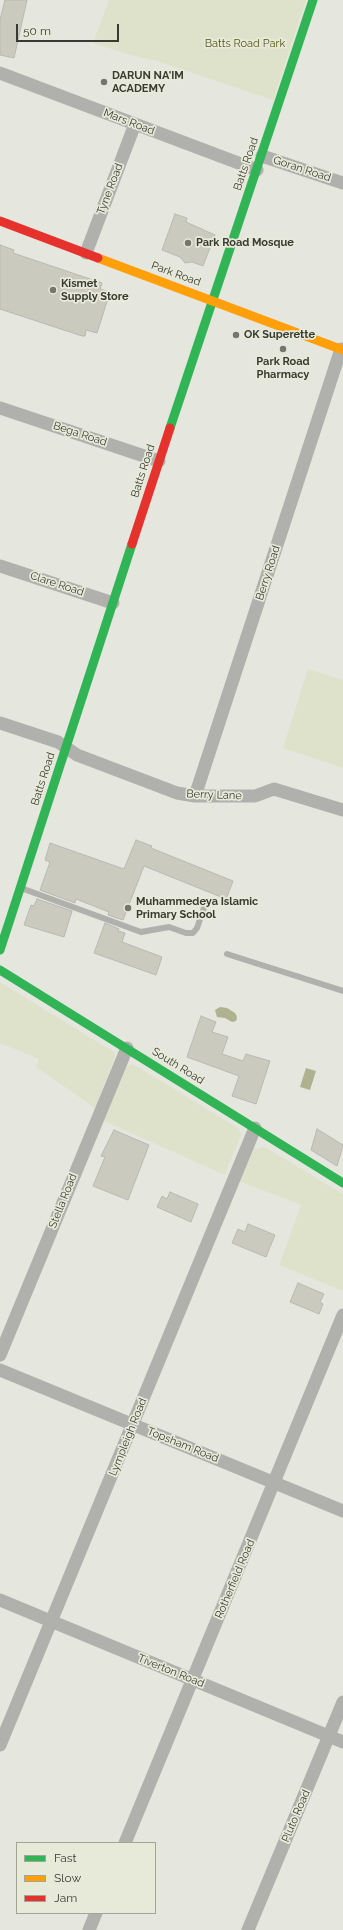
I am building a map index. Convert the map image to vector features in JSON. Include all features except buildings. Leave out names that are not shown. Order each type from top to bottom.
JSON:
[{"type":"street","name":"Batts Road","points":[[0,950],[212,300],[262,156],[313,0]]},
{"type":"street","name":"Mars Road","points":[[0,73],[257,170]]},
{"type":"street","name":"Tyne Road","points":[[86,253],[135,124]]},
{"type":"street","name":"Goran Road","points":[[262,156],[343,183]]},
{"type":"street","name":"Park Road","points":[[0,221],[342,350]]},
{"type":"street","name":"Berry Road","points":[[195,796],[342,350]]},
{"type":"street","name":"Bega Road","points":[[0,408],[159,461]]},
{"type":"street","name":"Clare Road","points":[[0,566],[113,603]]},
{"type":"street","name":"Berry Lane","points":[[0,724],[58,742],[66,749],[77,755],[156,787],[195,796],[255,796],[274,789],[343,810]]},
{"type":"street","name":"South Road","points":[[0,970],[343,1183]]},
{"type":"street","name":"Stella Road","points":[[0,1354],[127,1048]]},
{"type":"street","name":"Lympleigh Road","points":[[0,1746],[255,1128]]},
{"type":"street","name":"Rotherfield Road","points":[[125,1842],[343,1316]]},
{"type":"street","name":"Topsham Road","points":[[0,1370],[343,1511]]},
{"type":"street","name":"Tiverton Road","points":[[0,1600],[343,1742]]},
{"type":"street","name":"Pluto Road","points":[[248,1930],[343,1702]]},
{"type":"street","points":[[89,1930],[96,1914]]},
{"type":"lane","points":[[20,888],[142,932],[168,927],[186,933],[193,933],[197,928],[206,902]]},
{"type":"lane","points":[[227,954],[343,991]]},
{"type":"green space","name":"Batts Road Park","points":[[109,0],[306,0],[273,100],[157,61],[134,56],[93,43]]},
{"type":"green space","points":[[308,669],[343,680],[343,768],[283,748]]},
{"type":"green space","points":[[0,982],[114,1052],[115,1057],[95,1108],[36,1067],[39,1059],[0,1043]]},
{"type":"green space","points":[[133,1064],[238,1128],[241,1134],[225,1175],[102,1120],[124,1069]]},
{"type":"green space","points":[[254,1147],[256,1149],[265,1147],[343,1194],[343,1291],[279,1265],[301,1205],[239,1181]]},
{"type":"shaded area","points":[[220,1007],[227,1008],[235,1013],[237,1017],[236,1021],[232,1022],[225,1018],[217,1017],[215,1010]]},
{"type":"shaded area","points":[[306,1068],[316,1071],[310,1090],[300,1087]]},
{"type":"traffic: fast","points":[[170,428],[313,0]]},
{"type":"traffic: fast","points":[[0,950],[132,544]]},
{"type":"traffic: fast","points":[[0,970],[343,1183]]},
{"type":"traffic: slow","points":[[98,258],[343,350]]},
{"type":"traffic: jam","points":[[0,221],[98,258]]},
{"type":"traffic: jam","points":[[132,544],[170,428]]},
{"type":"place","name":"DARUN NA'IM ACADEMY","points":[[104,82]]},
{"type":"place","name":"Park Road Mosque","points":[[188,243]]},
{"type":"place","name":"Kismet Supply Store","points":[[53,290]]},
{"type":"place","name":"OK Superette","points":[[236,335]]},
{"type":"place","name":"Park Road Pharmacy","points":[[283,349]]},
{"type":"place","name":"Muhammedeya Islamic Primary School","points":[[128,908]]}]
